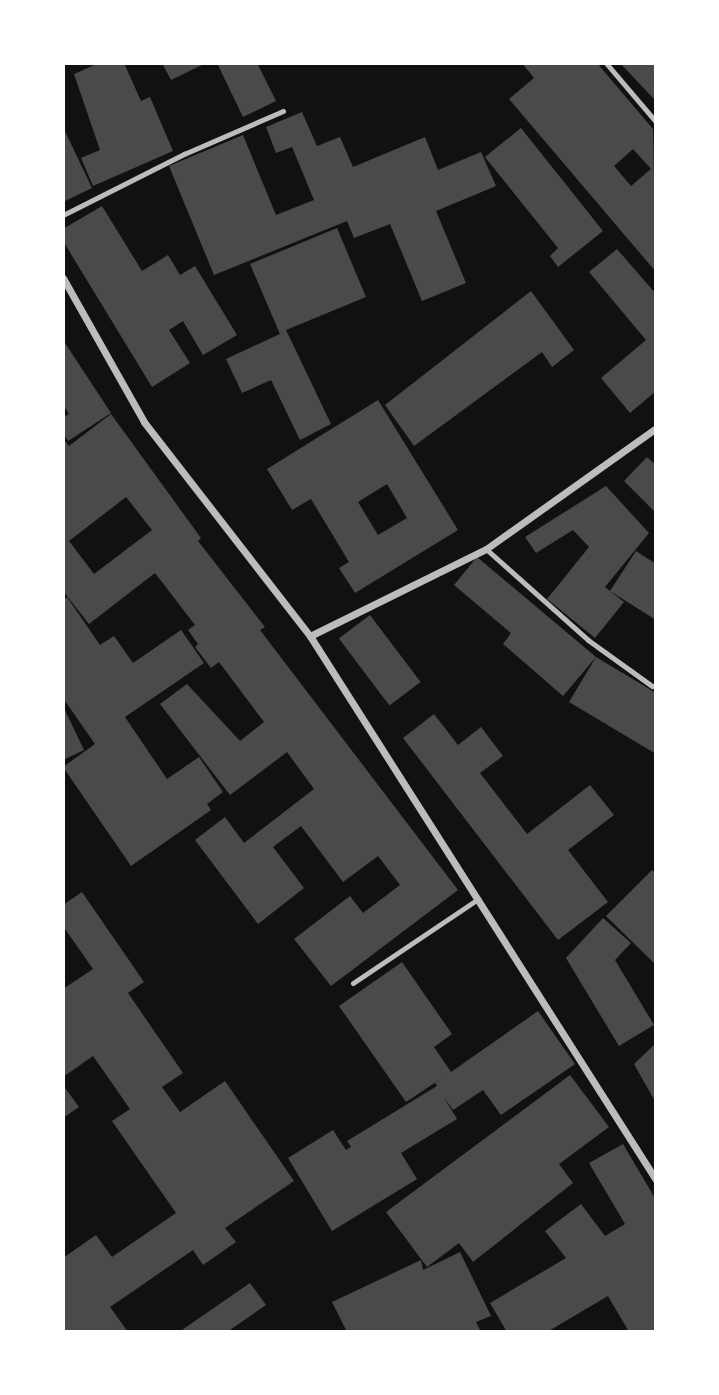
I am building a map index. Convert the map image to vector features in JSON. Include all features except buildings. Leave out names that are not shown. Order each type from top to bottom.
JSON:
[{"type":"street","points":[[63,278],[144,422],[310,636],[656,1180]]},
{"type":"street","points":[[310,636],[486,548],[656,428]]},
{"type":"lane","points":[[606,63],[656,122]]},
{"type":"lane","points":[[63,215],[184,154],[283,111]]},
{"type":"lane","points":[[486,548],[587,640],[652,686]]},
{"type":"lane","points":[[353,982],[478,899]]}]
